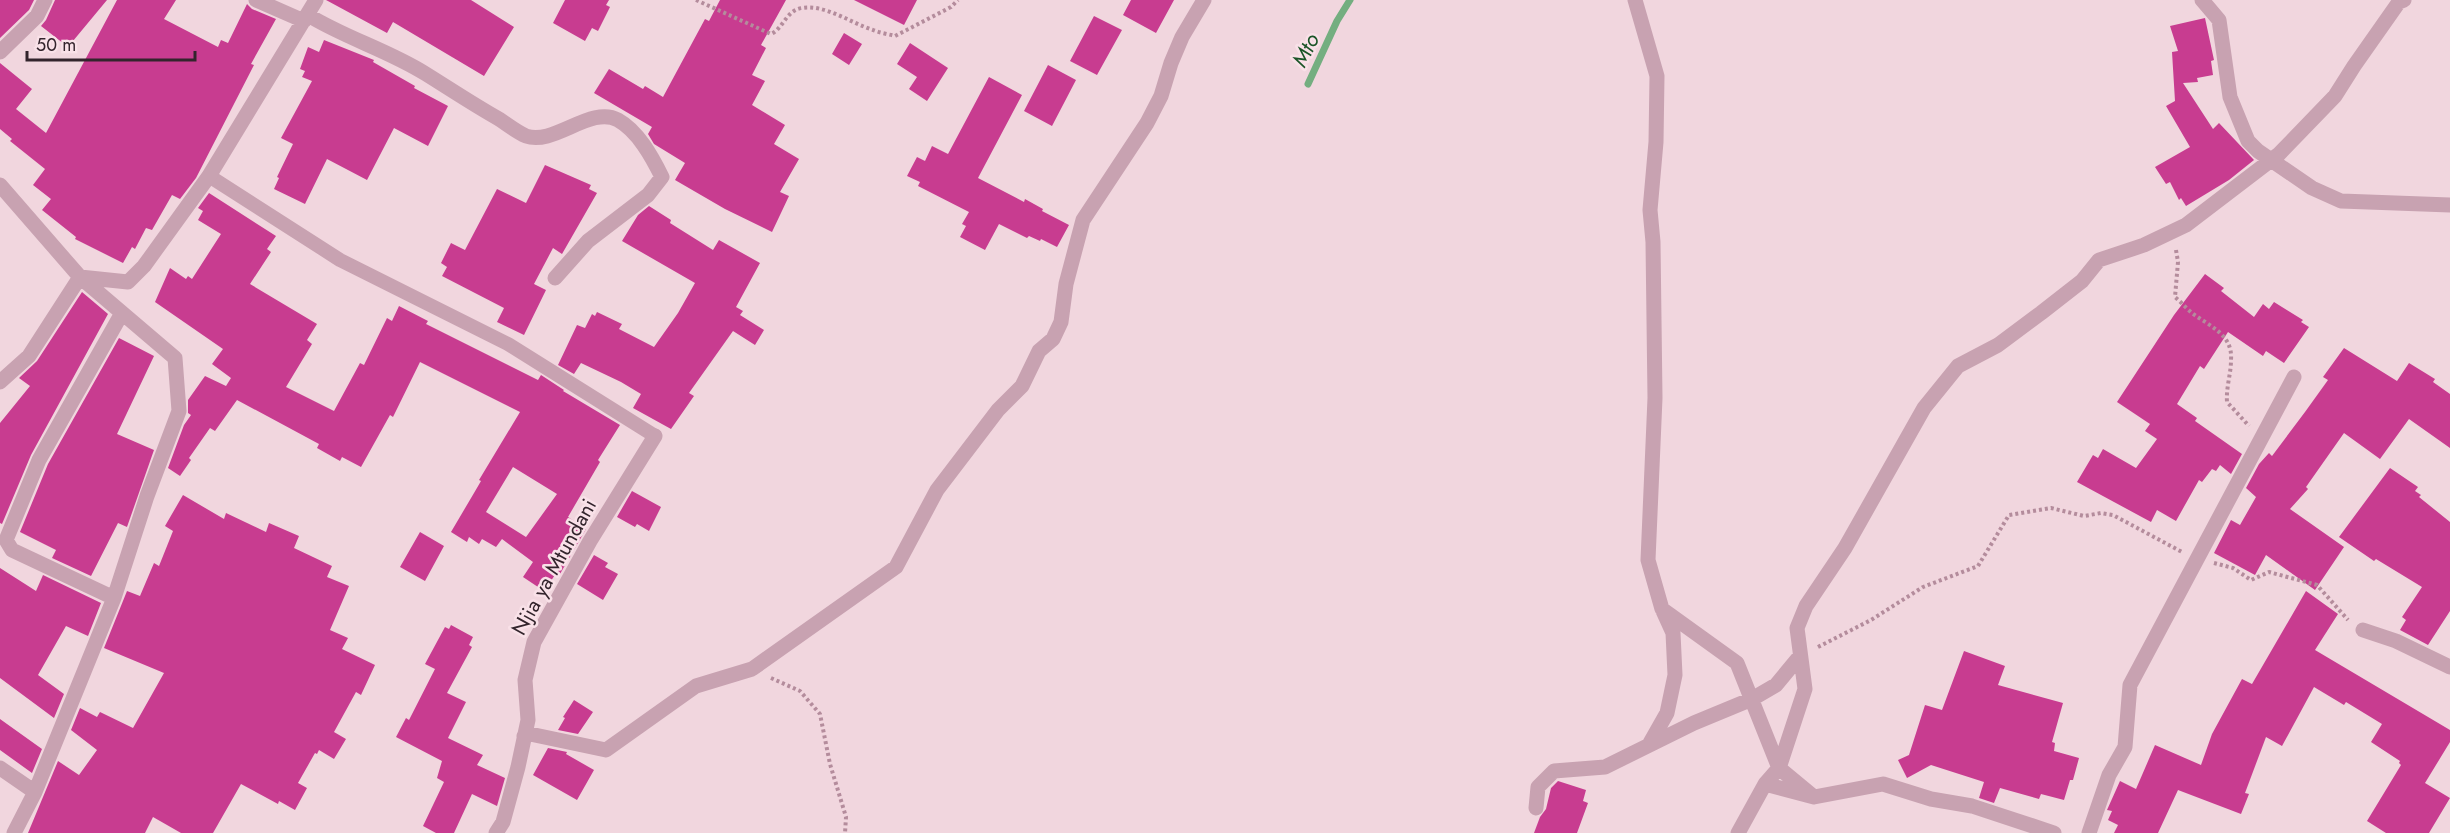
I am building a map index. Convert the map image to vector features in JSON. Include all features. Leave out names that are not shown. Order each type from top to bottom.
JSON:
[{"type":"street","points":[[0,52],[37,16],[45,0]]},
{"type":"street","points":[[256,0],[306,18],[385,52],[528,136],[550,134],[591,119],[609,117],[618,120],[633,131],[662,177],[648,195],[588,241],[555,278]]},
{"type":"street","points":[[80,277],[128,282],[144,266],[209,176],[316,0]]},
{"type":"street","points":[[524,736],[530,734],[606,750],[696,686],[752,669],[896,567],[937,490],[998,410],[1022,386],[1039,351],[1053,339],[1061,322],[1066,285],[1083,220],[1147,123],[1161,96],[1182,37],[1204,0]]},
{"type":"street","points":[[1635,0],[1657,76],[1656,142],[1650,210],[1653,242],[1655,398],[1648,560],[1662,609],[1673,633],[1675,675],[1667,713],[1650,743]]},
{"type":"street","points":[[2202,0],[2220,20],[2230,97],[2248,141],[2312,188],[2341,201],[2450,205]]},
{"type":"street","points":[[1738,833],[1766,784],[1779,768],[1805,688],[1797,628],[1806,606],[1851,538],[1924,408],[1958,366],[1998,345],[2082,281],[2099,260],[2144,244],[2186,225],[2271,160],[2335,96],[2378,30],[2399,2],[2404,0]]},
{"type":"street","points":[[0,185],[80,277],[175,358],[179,411],[147,496],[114,598],[35,792],[14,833]]},
{"type":"street","points":[[0,382],[30,356],[80,277]]},
{"type":"street","points":[[114,598],[12,550],[6,540],[39,460],[122,313]]},
{"type":"street","points":[[2089,833],[2109,775],[2125,747],[2130,685],[2294,377]]},
{"type":"street","name":"Njia ya Mtundani","points":[[496,833],[503,822],[528,720],[525,681],[534,642],[590,541],[655,436]]},
{"type":"street","points":[[1662,609],[1737,663],[1779,768],[1814,797]]},
{"type":"street","points":[[2363,630],[2396,641],[2450,668]]},
{"type":"street","points":[[1536,808],[1538,787],[1554,771],[1605,767],[1650,743],[1752,699],[1776,685],[1800,656]]},
{"type":"street","points":[[0,768],[35,792]]},
{"type":"street","points":[[1766,784],[1814,797],[1883,784],[1931,799],[1972,806],[2054,833]]},
{"type":"lane","points":[[209,176],[340,260],[508,344],[655,436]]},
{"type":"path","points":[[696,0],[771,34],[778,31],[790,13],[801,8],[819,8],[874,31],[896,36],[951,7],[958,0]]},
{"type":"path","points":[[2169,233],[2175,245],[2178,262],[2175,297],[2192,313],[2213,325],[2226,339],[2232,358],[2226,387],[2227,402],[2261,441]]},
{"type":"path","points":[[1800,656],[1871,620],[1923,587],[1978,566],[2009,515],[2051,508],[2084,516],[2101,513],[2113,515],[2145,534],[2197,559],[2233,568],[2252,580],[2269,572],[2316,585],[2354,626],[2363,630]]},
{"type":"path","points":[[752,669],[800,691],[820,714],[830,764],[846,817],[845,833]]},
{"type":"building","points":[[0,0],[34,0],[29,10],[0,38]]},
{"type":"building","points":[[55,0],[107,0],[68,47],[41,26]]},
{"type":"building","points":[[117,0],[176,0],[164,19],[218,47],[221,40],[228,43],[247,4],[252,9],[276,19],[251,64],[254,65],[196,178],[180,199],[172,195],[152,230],[146,228],[135,249],[132,247],[123,263],[75,239],[76,237],[42,210],[51,199],[33,185],[45,169],[10,141],[12,139],[0,129],[0,63],[32,89],[16,109],[46,133]]},
{"type":"building","points":[[326,0],[471,0],[514,27],[484,76],[393,22],[387,33]]},
{"type":"building","points":[[565,0],[609,0],[606,5],[610,7],[598,31],[592,28],[585,41],[553,23]]},
{"type":"building","points":[[720,0],[786,0],[761,45],[766,48],[752,75],[765,81],[752,105],[785,125],[774,144],[799,159],[780,192],[789,196],[772,232],[725,209],[675,180],[685,163],[654,144],[648,134],[652,127],[594,93],[609,69],[643,89],[645,86],[663,97],[705,19],[709,21]]},
{"type":"building","points":[[854,0],[917,0],[904,25]]},
{"type":"building","points":[[1131,0],[1174,0],[1156,33],[1123,15]]},
{"type":"building","points":[[1094,16],[1122,30],[1097,75],[1070,61]]},
{"type":"building","points":[[2205,18],[2214,60],[2211,61],[2213,75],[2197,78],[2198,82],[2183,83],[2213,129],[2219,123],[2254,160],[2229,180],[2186,206],[2181,198],[2179,200],[2170,182],[2166,184],[2155,167],[2190,147],[2166,106],[2175,101],[2172,52],[2178,51],[2170,26]]},
{"type":"building","points":[[844,33],[862,44],[849,65],[832,54]]},
{"type":"building","points":[[324,40],[374,60],[373,62],[415,86],[414,88],[448,106],[428,146],[394,128],[367,180],[327,159],[305,204],[274,189],[279,178],[277,177],[293,144],[281,138],[312,81],[302,77],[305,71],[300,69],[308,47],[319,52]]},
{"type":"building","points":[[910,43],[948,68],[927,101],[909,89],[917,77],[897,64]]},
{"type":"building","points":[[1048,65],[1076,80],[1052,126],[1024,111]]},
{"type":"building","points":[[989,77],[1022,95],[978,178],[1024,202],[1025,199],[1069,225],[1057,247],[1041,239],[1040,241],[1029,236],[1027,238],[999,224],[985,250],[960,237],[966,226],[962,224],[969,212],[918,186],[920,182],[907,176],[917,157],[925,161],[932,146],[948,154]]},
{"type":"building","points":[[545,165],[591,185],[589,189],[597,193],[562,254],[553,248],[534,284],[546,290],[524,335],[497,322],[504,308],[442,276],[447,267],[441,263],[451,243],[465,250],[497,189],[526,203]]},
{"type":"building","points":[[209,193],[276,236],[267,249],[271,252],[250,284],[317,324],[307,340],[312,344],[286,387],[334,411],[360,363],[364,365],[387,318],[392,321],[399,306],[428,321],[426,324],[538,380],[541,375],[620,425],[598,460],[600,462],[568,517],[586,529],[560,574],[557,572],[544,591],[523,577],[533,562],[502,539],[496,547],[482,539],[479,544],[469,537],[467,542],[451,532],[520,412],[420,362],[393,417],[390,415],[361,467],[342,457],[340,461],[317,448],[319,444],[237,400],[215,431],[210,428],[189,458],[191,460],[180,476],[168,468],[184,425],[191,415],[188,413],[188,400],[205,376],[226,386],[231,378],[212,364],[223,349],[155,302],[170,268],[186,279],[188,276],[192,279],[221,234],[198,220],[203,211],[198,208]],"holes":[[[513,467],[557,494],[526,537],[486,512]]]},
{"type":"building","points":[[649,206],[671,220],[670,223],[713,250],[719,240],[760,263],[736,307],[743,311],[740,315],[764,330],[755,345],[733,331],[689,393],[694,396],[671,429],[633,408],[641,394],[621,382],[581,363],[574,374],[558,365],[577,325],[585,328],[592,314],[595,316],[597,312],[622,324],[619,329],[654,347],[678,313],[695,283],[622,241],[638,215]]},
{"type":"building","points":[[2205,274],[2224,288],[2221,291],[2254,317],[2263,304],[2269,309],[2274,302],[2303,320],[2301,322],[2309,327],[2284,363],[2266,351],[2263,356],[2228,332],[2204,369],[2200,366],[2177,404],[2197,418],[2195,421],[2242,454],[2231,474],[2220,465],[2216,471],[2212,469],[2202,482],[2199,480],[2176,521],[2157,510],[2151,522],[2077,482],[2093,455],[2098,458],[2103,449],[2136,468],[2157,439],[2145,431],[2150,424],[2117,402],[2174,315]]},
{"type":"building","points":[[82,292],[108,314],[31,455],[2,524],[0,523],[0,423],[30,386],[19,378],[37,361]]},
{"type":"building","points":[[119,338],[154,356],[117,434],[154,450],[127,527],[118,523],[91,576],[52,558],[56,550],[20,532],[48,464]]},
{"type":"building","points":[[2344,348],[2397,381],[2409,363],[2435,379],[2433,382],[2450,394],[2450,448],[2409,419],[2380,459],[2344,433],[2306,487],[2308,489],[2290,509],[2344,547],[2315,590],[2266,555],[2255,575],[2214,553],[2231,520],[2240,525],[2256,497],[2246,488],[2259,464],[2269,453],[2272,456],[2305,412],[2328,380],[2323,377]]},
{"type":"building","points":[[2390,468],[2418,487],[2415,491],[2421,495],[2419,497],[2450,522],[2450,611],[2428,645],[2400,630],[2406,620],[2402,617],[2422,587],[2376,559],[2374,561],[2339,537]]},
{"type":"building","points":[[632,491],[661,507],[649,531],[637,524],[635,527],[617,517]]},
{"type":"building","points":[[183,495],[224,519],[226,513],[266,532],[269,523],[299,536],[294,548],[332,566],[327,577],[349,586],[330,630],[348,638],[342,649],[375,665],[361,695],[356,692],[334,732],[346,739],[334,759],[319,750],[317,754],[315,753],[298,783],[307,788],[295,810],[279,801],[278,804],[241,784],[213,833],[181,833],[153,817],[145,833],[28,833],[58,761],[79,775],[97,750],[71,730],[80,708],[97,717],[100,712],[133,728],[164,673],[104,648],[127,591],[140,596],[154,563],[159,566],[173,531],[165,526]]},
{"type":"building","points":[[420,532],[444,546],[425,581],[400,567]]},
{"type":"building","points":[[594,555],[608,563],[605,567],[618,574],[603,600],[577,584]]},
{"type":"building","points":[[0,568],[36,591],[43,575],[101,603],[88,636],[66,626],[38,675],[64,694],[54,718],[0,678]]},
{"type":"building","points":[[2306,591],[2338,614],[2315,650],[2450,730],[2450,742],[2425,783],[2450,798],[2429,833],[2386,833],[2367,821],[2401,765],[2400,761],[2371,742],[2382,724],[2346,702],[2344,705],[2314,687],[2282,746],[2266,737],[2245,793],[2249,794],[2241,814],[2178,790],[2158,833],[2114,833],[2118,825],[2108,820],[2112,811],[2107,810],[2120,781],[2136,789],[2155,745],[2201,765],[2212,734],[2242,679],[2252,684]]},
{"type":"building","points":[[451,625],[473,637],[469,645],[472,647],[447,693],[466,702],[448,738],[483,755],[477,765],[505,778],[497,806],[472,794],[454,833],[436,833],[423,826],[444,782],[437,778],[442,761],[396,737],[406,718],[409,720],[435,669],[425,664],[445,627],[449,629]]},
{"type":"building","points":[[1964,651],[2005,666],[1998,685],[2063,703],[2052,742],[2055,743],[2054,751],[2079,758],[2064,800],[2041,794],[2039,799],[2000,788],[1994,803],[1979,798],[1984,782],[1931,765],[1907,778],[1898,760],[1909,755],[1925,705],[1942,710]]},
{"type":"building","points":[[574,700],[593,712],[578,734],[558,730]]},
{"type":"building","points":[[0,719],[42,749],[32,773],[0,750]]},
{"type":"building","points":[[548,748],[567,752],[566,754],[594,770],[577,800],[533,775]]},
{"type":"building","points":[[1558,781],[1586,790],[1583,801],[1588,803],[1577,833],[1534,833],[1546,809],[1551,788]]},
{"type":"waterway","name":"Mto","points":[[1308,84],[1337,21],[1350,0]]}]
